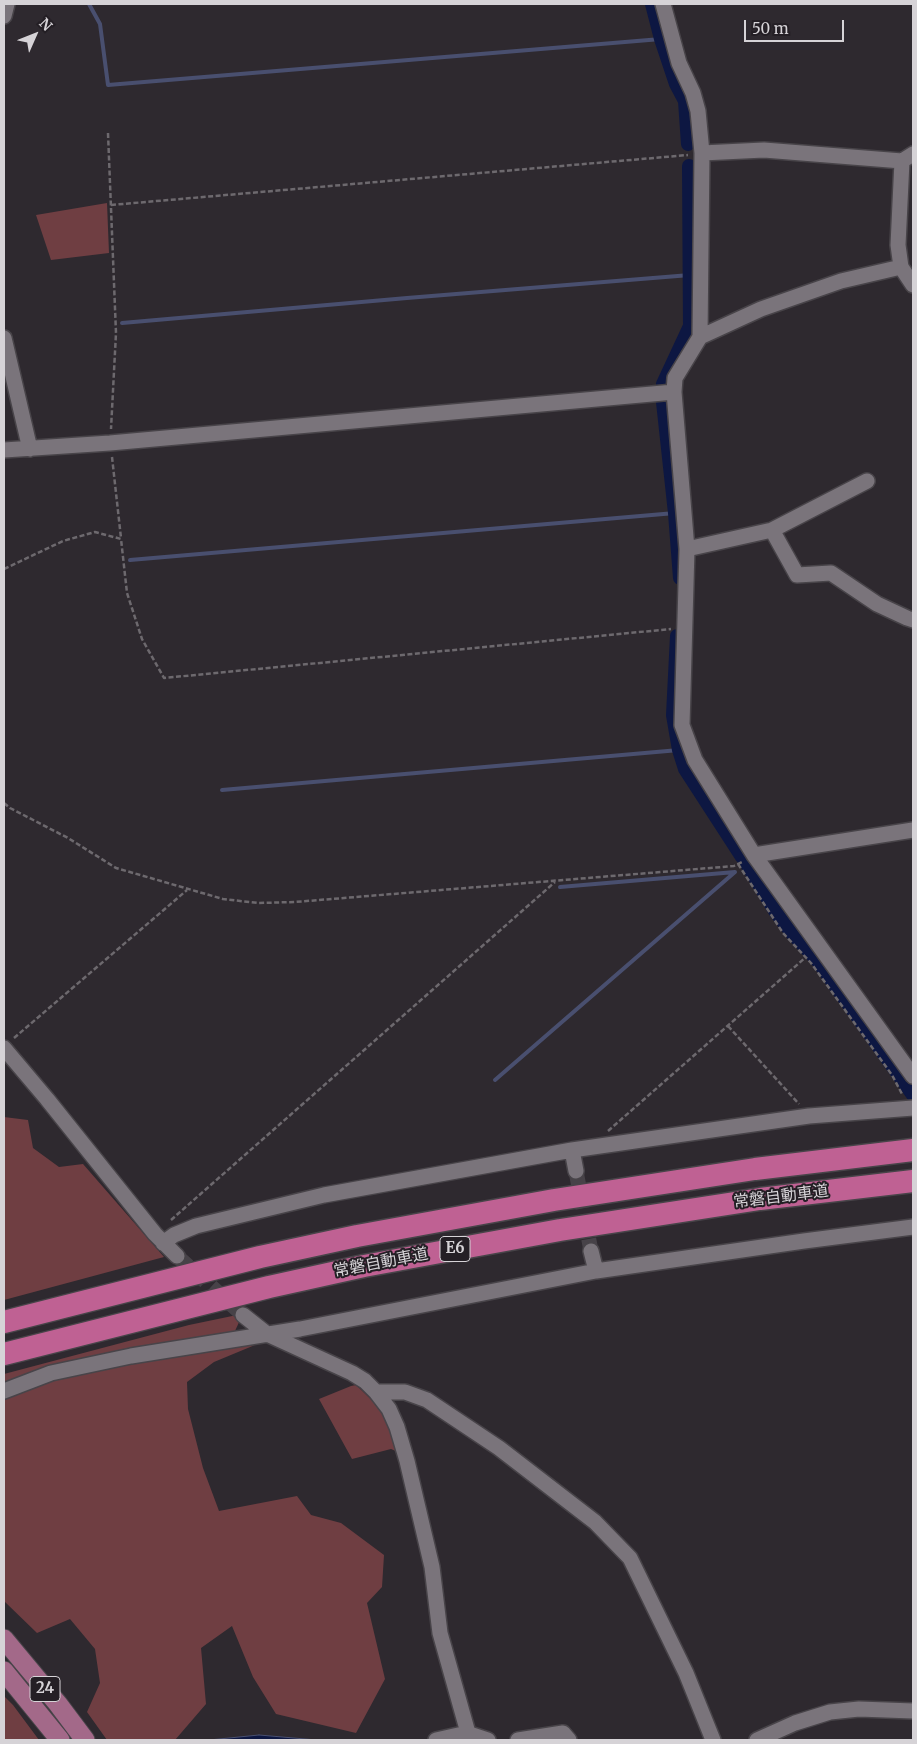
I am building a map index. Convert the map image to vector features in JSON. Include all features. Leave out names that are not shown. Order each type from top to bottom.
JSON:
[{"type":"highway","name":"常磐自動車道","points":[[4,1322],[260,1257],[357,1236],[554,1200],[755,1169],[913,1150]]},
{"type":"highway","name":"常磐自動車道","points":[[4,1354],[269,1287],[364,1266],[589,1226],[760,1199],[913,1181]]},
{"type":"main road","name":"24","points":[[4,1639],[85,1740]]},
{"type":"main road","name":"24","points":[[4,1671],[60,1740]]},
{"type":"street","points":[[4,16],[7,4]]},
{"type":"street","points":[[663,4],[679,63],[693,93],[698,111],[702,154],[700,337],[675,378],[674,392],[687,549],[682,725],[695,760],[754,855],[913,1076]]},
{"type":"street","points":[[702,154],[764,150],[907,158],[898,245],[901,267],[913,285]]},
{"type":"street","points":[[700,337],[761,309],[841,281],[901,267]]},
{"type":"street","points":[[4,338],[30,449]]},
{"type":"street","points":[[4,450],[110,443],[674,392]]},
{"type":"street","points":[[687,549],[772,530],[867,481]]},
{"type":"street","points":[[772,530],[797,575],[831,573],[877,604],[913,620]]},
{"type":"street","points":[[754,855],[913,830]]},
{"type":"street","points":[[7,1044],[47,1099],[159,1238],[177,1256]]},
{"type":"street","points":[[159,1238],[174,1235],[196,1226],[324,1195],[572,1150],[809,1116],[913,1108]]},
{"type":"street","points":[[572,1150],[576,1171]]},
{"type":"street","points":[[4,1391],[60,1371],[131,1356],[267,1334],[596,1271],[913,1227]]},
{"type":"street","points":[[591,1252],[596,1271]]},
{"type":"street","points":[[243,1315],[267,1334],[365,1381],[389,1409],[397,1427],[407,1461],[432,1567],[440,1633],[468,1737]]},
{"type":"street","points":[[376,1392],[405,1392],[427,1400],[499,1448],[595,1522],[630,1558],[686,1673],[714,1740]]},
{"type":"street","points":[[757,1740],[795,1723],[830,1712],[859,1709],[913,1711]]},
{"type":"street","points":[[518,1740],[563,1733],[569,1740]]},
{"type":"street","points":[[436,1740],[468,1737],[488,1740]]},
{"type":"path","points":[[108,133],[116,333],[110,443],[127,594],[142,639],[164,678],[685,628]]},
{"type":"path","points":[[112,205],[702,154]]},
{"type":"path","points":[[4,569],[63,541],[95,532],[121,538]]},
{"type":"path","points":[[4,803],[10,808],[68,838],[116,868],[223,899],[258,903],[295,902],[734,866],[754,855]]},
{"type":"path","points":[[738,864],[783,933],[806,958],[892,1075],[913,1108]]},
{"type":"path","points":[[159,1238],[556,880]]},
{"type":"path","points":[[7,1044],[187,890]]},
{"type":"path","points":[[588,1148],[806,958]]},
{"type":"path","points":[[728,1026],[809,1116]]},
{"type":"shaded area","points":[[107,203],[109,253],[51,260],[36,215]]},
{"type":"shaded area","points":[[4,1117],[28,1120],[33,1148],[59,1167],[83,1164],[164,1257],[4,1300]]},
{"type":"shaded area","points":[[237,1315],[240,1320],[235,1331],[54,1366],[4,1384],[4,1374],[189,1325]]},
{"type":"shaded area","points":[[255,1345],[214,1362],[187,1382],[188,1409],[203,1468],[219,1511],[297,1496],[311,1515],[341,1523],[384,1555],[382,1587],[367,1603],[385,1679],[356,1733],[276,1714],[253,1677],[232,1626],[201,1648],[206,1704],[175,1740],[107,1740],[87,1712],[100,1683],[95,1649],[70,1619],[37,1633],[4,1601],[4,1400],[54,1380],[182,1353]]},
{"type":"shaded area","points":[[356,1385],[379,1407],[386,1417],[398,1452],[391,1449],[352,1459],[319,1399]]},
{"type":"shaded area","points":[[4,1696],[13,1705],[39,1740],[4,1740]]},
{"type":"water","points":[[259,1735],[317,1740],[209,1740]]},
{"type":"waterway","points":[[89,4],[100,24],[108,85],[661,39]]},
{"type":"waterway","points":[[652,4],[676,84],[685,101],[688,144]]},
{"type":"waterway","points":[[663,384],[690,326],[689,166]]},
{"type":"waterway","points":[[122,323],[690,275]]},
{"type":"waterway","points":[[663,402],[680,578]]},
{"type":"waterway","points":[[130,560],[675,513]]},
{"type":"waterway","points":[[677,636],[673,715],[679,750],[685,769],[742,857]]},
{"type":"waterway","points":[[222,790],[679,750]]},
{"type":"waterway","points":[[747,864],[775,911],[818,961],[913,1095]]},
{"type":"waterway","points":[[560,887],[735,872]]},
{"type":"waterway","points":[[495,1080],[735,872]]},
{"type":"tunnel","points":[[576,1171],[591,1251]]},
{"type":"tunnel","points":[[177,1256],[243,1315]]}]
